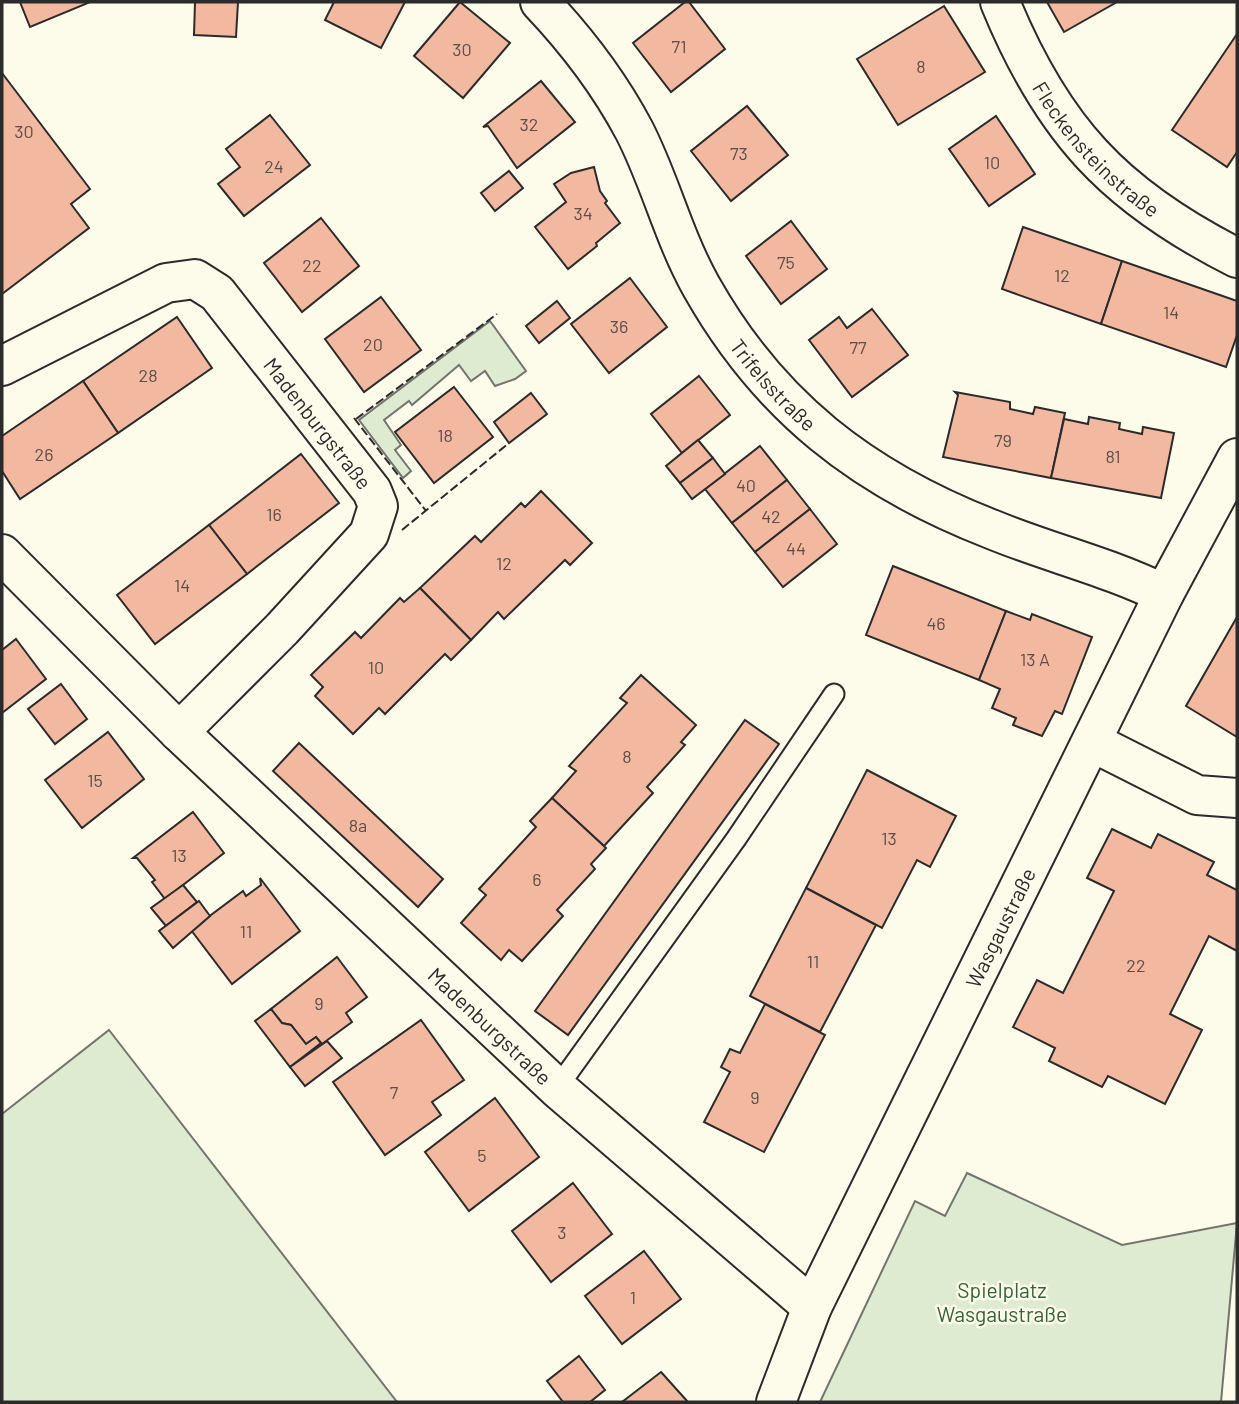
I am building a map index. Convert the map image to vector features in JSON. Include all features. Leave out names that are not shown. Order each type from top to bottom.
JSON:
[{"type":"street","name":"Trifelsstraße","points":[[540,2],[605,81],[635,131],[700,285],[739,345],[786,401],[822,436],[915,495],[993,530],[1121,572],[1164,594]]},
{"type":"street","name":"Fleckensteinstraße","points":[[1000,2],[1066,127],[1102,167],[1151,208],[1194,236],[1237,258]]},
{"type":"street","name":"Madenburgstraße","points":[[2,366],[166,284],[195,279],[217,293],[372,491],[377,506],[369,534],[282,629],[179,732]]},
{"type":"street","name":"Wasgaustraße","points":[[776,1402],[812,1307],[1094,743],[1164,594],[1237,458]]},
{"type":"street","name":"Madenburgstraße","points":[[4,563],[557,1088],[812,1307]]},
{"type":"street","points":[[1094,743],[1197,795],[1237,798]]},
{"type":"lane","points":[[557,1088],[736,839],[834,694]]},
{"type":"green space","points":[[490,321],[526,371],[515,379],[495,386],[485,371],[471,381],[459,365],[412,405],[409,401],[384,420],[401,445],[395,450],[411,471],[403,478],[359,420]]},
{"type":"green space","points":[[109,1030],[397,1402],[2,1402],[2,1114]]},
{"type":"green space","name":"Spielplatz Wasgaustraße","points":[[967,1173],[1122,1245],[1237,1223],[1221,1402],[820,1402],[915,1201],[945,1216]]},
{"type":"building","points":[[20,2],[87,2],[88,3],[30,27]]},
{"type":"building","points":[[195,2],[238,2],[236,37],[194,35]]},
{"type":"building","points":[[334,2],[405,2],[381,48],[325,20]]},
{"type":"building","points":[[460,2],[510,43],[463,98],[414,56]]},
{"type":"building","points":[[685,2],[689,2],[725,49],[671,92],[633,43]]},
{"type":"building","points":[[1047,2],[1117,2],[1064,32]]},
{"type":"building","points":[[944,6],[985,72],[898,125],[857,59]]},
{"type":"building","points":[[1237,34],[1237,152],[1227,167],[1172,130]]},
{"type":"building","points":[[2,73],[90,189],[71,204],[89,228],[2,294]]},
{"type":"building","points":[[541,81],[575,122],[517,168],[488,126],[483,127]]},
{"type":"building","points":[[747,106],[788,155],[731,201],[691,151]]},
{"type":"building","points":[[270,115],[310,165],[244,216],[218,184],[240,167],[226,149]]},
{"type":"building","points":[[996,116],[1035,174],[989,206],[949,149]]},
{"type":"building","points":[[594,167],[600,191],[607,201],[605,203],[620,223],[568,269],[535,227],[566,202],[554,184],[571,173]]},
{"type":"building","points":[[509,171],[523,188],[495,211],[481,193]]},
{"type":"building","points":[[321,218],[359,266],[302,312],[264,263]]},
{"type":"building","points":[[791,221],[827,269],[781,304],[746,256]]},
{"type":"building","points":[[1023,227],[1122,261],[1101,324],[1002,289]]},
{"type":"building","points":[[1122,261],[1237,301],[1237,335],[1226,367],[1101,324]]},
{"type":"building","points":[[630,278],[667,327],[609,373],[571,324]]},
{"type":"building","points":[[381,297],[421,350],[364,392],[325,339]]},
{"type":"building","points":[[557,301],[570,318],[539,343],[526,326]]},
{"type":"building","points":[[872,309],[908,355],[852,397],[809,340],[839,317],[847,328]]},
{"type":"building","points":[[177,317],[212,368],[118,433],[83,381]]},
{"type":"building","points":[[699,376],[730,415],[682,453],[651,414]]},
{"type":"building","points":[[83,381],[118,433],[20,499],[2,471],[2,436]]},
{"type":"building","points":[[454,387],[493,437],[434,483],[395,432]]},
{"type":"building","points":[[955,392],[1010,402],[1010,409],[1033,414],[1035,407],[1065,413],[1051,478],[943,457],[958,395]]},
{"type":"building","points":[[531,393],[547,414],[509,443],[494,422]]},
{"type":"building","points":[[1089,417],[1120,423],[1119,429],[1142,434],[1143,427],[1174,433],[1161,498],[1051,478],[1064,419],[1088,424]]},
{"type":"building","points":[[698,440],[713,458],[680,483],[666,466]]},
{"type":"building","points":[[760,446],[787,480],[732,523],[705,489]]},
{"type":"building","points":[[301,454],[339,503],[247,574],[209,525]]},
{"type":"building","points":[[713,458],[725,474],[692,499],[680,483]]},
{"type":"building","points":[[787,480],[810,509],[755,552],[732,523]]},
{"type":"building","points":[[541,491],[592,543],[570,565],[565,560],[504,619],[498,612],[471,640],[420,588],[475,536],[481,542],[521,503],[525,507]]},
{"type":"building","points":[[810,509],[837,544],[783,587],[755,552]]},
{"type":"building","points":[[209,525],[247,574],[155,644],[117,595]]},
{"type":"building","points":[[893,566],[1006,611],[979,680],[866,635]]},
{"type":"building","points":[[420,588],[471,640],[451,660],[445,654],[385,714],[379,708],[353,734],[315,696],[323,687],[311,675],[355,632],[361,638],[400,598],[404,602]]},
{"type":"building","points":[[1006,611],[1030,620],[1032,614],[1092,637],[1062,714],[1055,711],[1042,736],[1013,725],[1016,718],[992,708],[1000,689],[979,680]]},
{"type":"building","points":[[1237,617],[1237,737],[1186,706]]},
{"type":"building","points":[[16,639],[46,679],[2,713],[2,650]]},
{"type":"building","points":[[641,675],[696,725],[681,742],[685,745],[647,787],[653,793],[604,846],[552,798],[576,771],[569,766],[627,703],[620,698]]},
{"type":"building","points":[[61,684],[87,719],[55,744],[28,709]]},
{"type":"building","points":[[745,720],[779,744],[568,1035],[535,1011]]},
{"type":"building","points":[[108,732],[144,779],[82,828],[45,780]]},
{"type":"building","points":[[299,743],[443,879],[418,907],[273,771]]},
{"type":"building","points":[[867,770],[956,816],[930,867],[917,860],[882,928],[806,888]]},
{"type":"building","points":[[552,798],[606,848],[591,864],[595,869],[557,910],[563,916],[522,961],[509,950],[501,960],[461,923],[486,895],[479,889],[536,827],[530,821]]},
{"type":"building","points":[[193,812],[224,853],[165,899],[152,882],[155,880],[137,858],[133,858]]},
{"type":"building","points":[[1112,829],[1151,848],[1158,834],[1214,862],[1207,875],[1237,890],[1237,951],[1209,936],[1170,1014],[1202,1030],[1165,1104],[1108,1076],[1102,1087],[1049,1061],[1055,1048],[1013,1027],[1037,980],[1063,993],[1114,891],[1087,878]]},
{"type":"building","points":[[260,878],[300,931],[232,984],[191,930],[243,891],[246,896],[261,885]]},
{"type":"building","points":[[183,885],[197,902],[166,926],[151,908]]},
{"type":"building","points":[[806,888],[876,925],[820,1032],[750,996]]},
{"type":"building","points":[[199,901],[210,916],[173,948],[159,931]]},
{"type":"building","points":[[337,957],[367,997],[346,1013],[352,1022],[322,1044],[316,1037],[306,1044],[291,1025],[282,1023],[271,1009]]},
{"type":"building","points":[[765,1004],[825,1035],[764,1152],[704,1122],[730,1072],[721,1067],[730,1049],[740,1053]]},
{"type":"building","points":[[271,1009],[282,1023],[291,1025],[306,1044],[316,1037],[321,1043],[290,1067],[255,1021]]},
{"type":"building","points":[[421,1020],[464,1080],[432,1102],[441,1115],[385,1155],[333,1082]]},
{"type":"building","points":[[327,1041],[342,1058],[305,1086],[290,1067]]},
{"type":"building","points":[[495,1098],[539,1157],[469,1211],[425,1152]]},
{"type":"building","points":[[573,1183],[612,1234],[551,1282],[512,1231]]},
{"type":"building","points":[[644,1251],[681,1299],[622,1344],[585,1296]]},
{"type":"building","points":[[579,1356],[605,1390],[590,1402],[563,1402],[547,1381]]},
{"type":"building","points":[[661,1372],[688,1402],[622,1402]]},
{"type":"fence","points":[[356,419],[497,314]]},
{"type":"fence","points":[[354,418],[426,511]]},
{"type":"fence","points":[[402,530],[509,443]]}]
